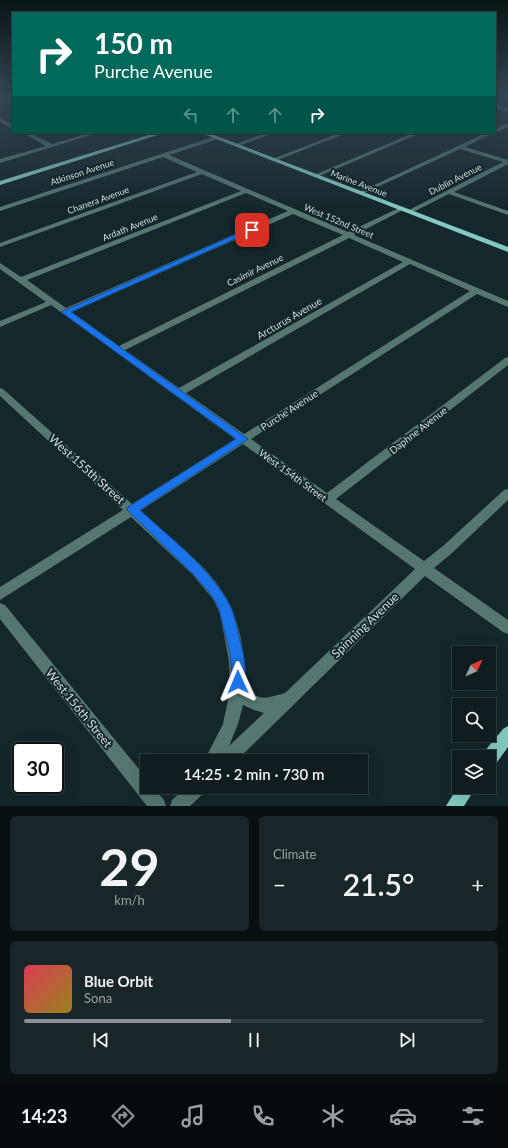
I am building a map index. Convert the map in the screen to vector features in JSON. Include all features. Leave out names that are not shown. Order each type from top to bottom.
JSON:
[{"type":"main road","points":[[0,183],[158,134]]},
{"type":"main road","name":"Marine Avenue","points":[[206,134],[508,250]]},
{"type":"main road","points":[[496,750],[508,734]]},
{"type":"main road","points":[[454,806],[463,794]]},
{"type":"street","points":[[28,134],[51,146]]},
{"type":"street","points":[[0,161],[92,134]]},
{"type":"street","points":[[236,145],[268,134]]},
{"type":"street","points":[[273,160],[341,134]]},
{"type":"street","points":[[315,176],[416,134]]},
{"type":"street","points":[[360,193],[488,134]]},
{"type":"street","name":"Atkinson Avenue","points":[[0,209],[216,138]]},
{"type":"street","points":[[460,147],[508,162]]},
{"type":"street","name":"West 152nd Street","points":[[163,155],[508,304]]},
{"type":"street","name":"Dublin Avenue","points":[[409,212],[508,162]]},
{"type":"street","name":"Chanera Avenue","points":[[0,245],[203,172]]},
{"type":"street","name":"Ardath Avenue","points":[[20,280],[246,191]]},
{"type":"street","points":[[448,192],[507,212]]},
{"type":"street","name":"Casimir Avenue","points":[[118,350],[401,209]]},
{"type":"street","points":[[65,312],[294,212]]},
{"type":"street","name":"Arcturus Avenue","points":[[178,393],[410,261]]},
{"type":"street","name":"West 154th Street","points":[[0,266],[508,628]]},
{"type":"street","name":"Purche Avenue","points":[[0,594],[477,290]]},
{"type":"street","points":[[0,324],[52,302]]},
{"type":"street","name":"Daphne Avenue","points":[[327,499],[508,360]]},
{"type":"street","name":"West 155th Street","points":[[0,391],[197,570],[212,587],[223,604],[228,618],[239,673],[234,712],[227,733],[216,754]]},
{"type":"street","name":"Spinning Avenue","points":[[232,754],[424,568],[453,545],[508,493]]},
{"type":"street","name":"West 156th Street","points":[[0,609],[158,806]]},
{"type":"street","points":[[237,691],[252,704],[271,706],[291,697]]},
{"type":"street","points":[[177,806],[186,794]]},
{"type":"street","points":[[177,806],[190,794]]},
{"type":"route","points":[[238,682],[239,673],[236,653],[228,618],[223,604],[212,587],[197,570],[132,510],[243,439],[65,312],[252,230]]}]
